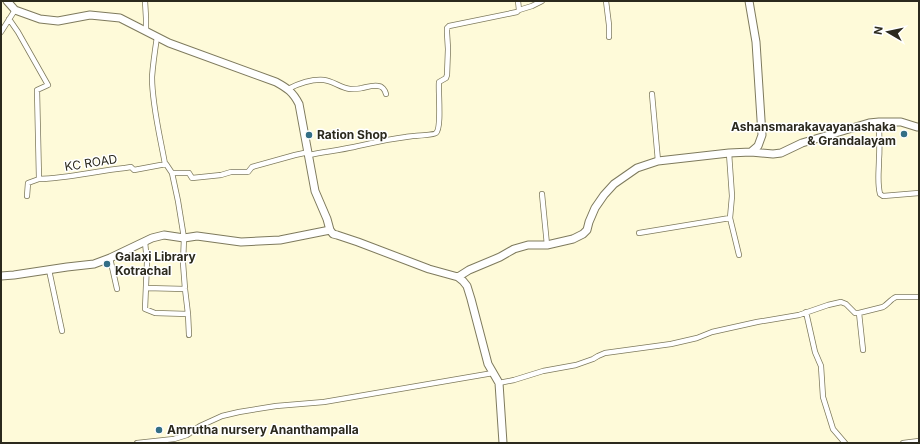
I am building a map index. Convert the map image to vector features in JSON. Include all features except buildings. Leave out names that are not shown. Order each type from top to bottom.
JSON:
[{"type":"main road","points":[[7,1],[15,10],[40,18],[58,21],[90,15],[120,18],[169,43],[276,82],[288,89],[299,104],[316,191],[330,230],[333,234],[358,242],[402,260],[458,277],[467,286],[488,364],[499,383],[503,443]]},
{"type":"main road","points":[[749,1],[756,42],[762,135],[758,146],[751,152]]},
{"type":"main road","points":[[458,277],[469,270],[500,257],[514,249],[528,245],[547,244],[573,239],[583,234],[587,230],[595,208],[614,184],[637,168],[658,161],[729,153],[781,153],[802,143],[869,123],[901,122],[919,127]]},
{"type":"main road","points":[[1,276],[94,264],[152,238],[164,235],[184,238],[197,236],[241,242],[280,240],[330,230]]},
{"type":"street","points":[[145,1],[146,31]]},
{"type":"street","points":[[518,1],[519,10]]},
{"type":"street","points":[[172,173],[189,173],[192,178],[220,175],[231,172],[248,172],[252,167],[295,155],[354,147],[378,141],[420,135],[434,135],[438,129],[440,82],[446,78],[447,75],[447,28],[449,26],[517,12],[542,1]]},
{"type":"street","points":[[606,1],[609,37]]},
{"type":"street","points":[[1,32],[15,10]]},
{"type":"street","points":[[10,19],[48,85],[37,90],[39,179],[28,183],[27,196]]},
{"type":"street","points":[[157,37],[152,78],[155,110],[165,164],[172,173],[184,238],[183,263],[189,335]]},
{"type":"street","points":[[288,89],[306,82],[324,80],[352,89],[378,86],[384,90],[386,94]]},
{"type":"street","points":[[652,94],[658,161]]},
{"type":"street","points":[[879,122],[878,188],[880,194],[883,196],[919,194]]},
{"type":"street","points":[[729,153],[732,196],[730,218],[739,255]]},
{"type":"street","name":"KC ROAD","points":[[39,179],[50,179],[131,167],[134,170],[165,164]]},
{"type":"street","points":[[542,194],[547,244]]},
{"type":"street","points":[[639,233],[730,218]]},
{"type":"street","points":[[145,242],[147,262],[145,309],[155,313],[188,314]]},
{"type":"street","points":[[110,258],[117,289]]},
{"type":"street","points":[[49,270],[62,331]]},
{"type":"street","points":[[146,288],[185,289]]},
{"type":"street","points":[[499,383],[576,364],[593,359],[605,353],[671,344],[696,338],[712,332],[799,314],[841,302],[846,304],[855,312],[859,313],[883,307],[896,297],[919,296]]},
{"type":"street","points":[[806,312],[815,352],[821,366],[823,397],[832,429],[845,443]]},
{"type":"street","points":[[859,313],[863,350]]},
{"type":"street","points":[[137,443],[174,439],[187,435],[200,426],[222,416],[239,412],[276,406],[324,402],[493,373]]},
{"type":"street","points":[[904,443],[919,441]]},
{"type":"place","name":"Ashansmarakavayanashaka & Grandalayam","points":[[904,134]]},
{"type":"place","name":"Ration Shop","points":[[309,135]]},
{"type":"place","name":"Galaxi Library Kotrachal","points":[[107,264]]},
{"type":"place","name":"Amrutha nursery Ananthampalla","points":[[159,430]]}]
